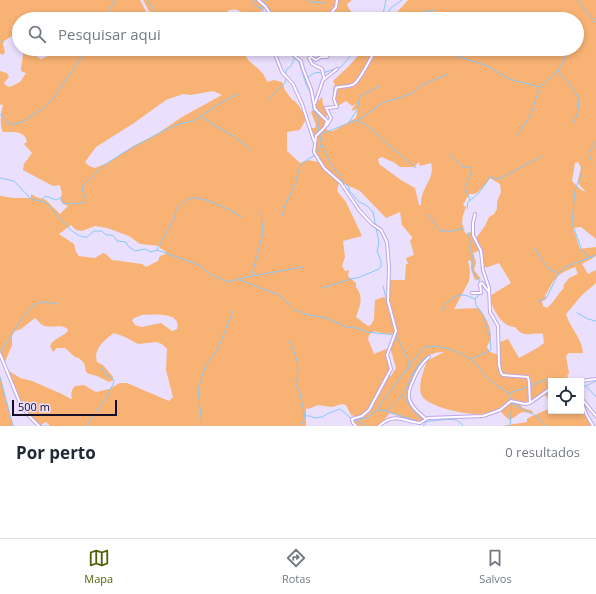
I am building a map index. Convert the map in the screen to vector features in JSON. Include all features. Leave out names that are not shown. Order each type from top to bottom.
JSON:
[{"type":"street","points":[[258,0],[269,12]]},
{"type":"street","points":[[331,12],[336,7],[337,0]]},
{"type":"street","points":[[276,56],[282,72],[292,82],[302,104],[315,144]]},
{"type":"street","points":[[295,56],[302,61],[303,69],[310,86],[317,112],[327,121],[326,126]]},
{"type":"street","points":[[324,78],[322,69],[312,64],[309,58],[311,57],[316,60],[328,56]]},
{"type":"street","points":[[356,426],[352,419],[362,416],[369,410],[391,369],[387,355],[396,331],[388,301],[390,267],[388,247],[385,236],[381,230],[359,210],[350,199],[341,183],[321,163],[314,152],[317,134],[326,126],[331,118],[326,108],[337,107],[334,99],[336,88],[355,83],[372,56]]},
{"type":"street","points":[[315,104],[320,85],[324,78],[337,69]]},
{"type":"street","points":[[475,214],[473,235],[480,251],[483,270],[490,293],[490,312],[499,328],[498,358],[500,371],[503,375],[528,377],[530,403]]},
{"type":"street","points":[[472,293],[481,293],[480,284],[482,283],[490,293]]},
{"type":"street","points":[[0,354],[20,403],[28,415],[39,426]]},
{"type":"street","points":[[426,419],[416,410],[408,393],[418,369],[429,357]]},
{"type":"street","points":[[584,381],[596,379]]},
{"type":"street","points":[[379,426],[392,418],[399,418],[421,424],[426,419],[478,417],[500,410],[511,401],[526,404],[530,403],[548,390]]},
{"type":"street","points":[[584,402],[596,416]]},
{"type":"street","points":[[584,408],[593,426]]},
{"type":"shaded area","points":[[0,0],[140,0],[146,12],[12,12],[12,36],[4,41],[3,44],[5,52],[3,55],[0,54]]},
{"type":"shaded area","points":[[143,0],[352,0],[347,4],[351,12],[267,12],[266,7],[261,12],[240,12],[233,9],[227,12],[149,12]]},
{"type":"shaded area","points":[[408,0],[596,0],[596,239],[581,227],[573,228],[580,249],[596,247],[596,256],[582,264],[588,274],[596,270],[596,283],[582,295],[566,314],[578,338],[583,353],[569,353],[566,356],[569,373],[567,376],[569,378],[548,378],[548,398],[542,393],[528,403],[517,402],[523,408],[533,411],[532,414],[524,412],[509,420],[498,409],[483,414],[457,412],[430,403],[424,399],[421,394],[421,382],[427,361],[444,352],[438,352],[428,356],[424,360],[415,373],[408,389],[410,400],[424,416],[424,421],[419,424],[390,413],[379,426],[355,426],[354,416],[351,415],[346,405],[342,404],[332,407],[318,405],[308,409],[306,408],[306,426],[50,426],[46,422],[42,424],[42,426],[39,426],[33,420],[25,407],[9,371],[20,378],[32,381],[71,399],[75,386],[84,385],[96,392],[109,389],[120,383],[127,383],[169,401],[173,397],[166,370],[167,349],[162,344],[156,342],[138,344],[114,333],[100,345],[96,357],[97,362],[103,365],[113,377],[113,380],[109,382],[86,372],[84,363],[65,348],[57,348],[53,352],[50,346],[51,344],[67,332],[68,329],[62,326],[45,326],[35,318],[21,329],[15,331],[12,336],[12,345],[5,362],[0,351],[0,196],[31,198],[31,194],[46,200],[60,214],[68,206],[63,204],[60,199],[62,194],[60,185],[53,186],[23,170],[24,164],[32,153],[24,144],[27,142],[24,135],[18,132],[3,132],[1,112],[3,106],[2,104],[0,105],[0,71],[7,73],[9,77],[4,83],[10,87],[20,82],[26,73],[21,71],[23,56],[36,56],[41,59],[48,56],[246,56],[248,60],[262,72],[267,82],[274,80],[282,82],[285,90],[293,101],[294,100],[298,104],[303,113],[305,121],[300,130],[287,132],[287,151],[300,163],[308,160],[318,162],[313,150],[314,142],[310,128],[315,128],[316,125],[311,112],[315,108],[316,103],[322,97],[323,104],[329,114],[324,118],[328,131],[333,131],[356,118],[358,108],[353,111],[352,109],[356,104],[352,106],[346,101],[338,106],[334,100],[333,88],[335,85],[333,81],[358,56],[584,56],[584,12],[397,12]],"holes":[[[213,91],[222,95],[182,117],[157,134],[135,145],[107,163],[95,168],[89,166],[85,162],[96,147],[134,123],[166,100],[183,94],[191,95]],[[382,157],[400,167],[414,167],[419,162],[420,166],[431,163],[432,172],[423,192],[421,205],[419,205],[415,188],[379,164],[378,159]],[[578,162],[581,167],[578,183],[585,192],[572,181],[575,163]],[[490,178],[500,184],[501,192],[497,202],[497,209],[494,214],[489,217],[485,226],[476,238],[470,232],[466,234],[462,220],[466,207],[463,205],[469,194],[475,194]],[[339,182],[360,191],[386,218],[400,212],[402,225],[412,237],[410,240],[414,255],[406,258],[408,264],[406,264],[405,280],[389,280],[388,300],[384,297],[375,300],[374,319],[371,325],[368,326],[356,317],[360,305],[360,294],[356,287],[356,283],[348,276],[349,270],[345,271],[342,266],[345,257],[343,241],[362,236],[346,202],[337,191]],[[71,225],[76,230],[82,231],[95,226],[107,228],[129,236],[140,244],[160,246],[166,254],[160,256],[158,261],[146,267],[142,264],[113,261],[103,253],[95,258],[79,256],[76,252],[74,244],[59,234]],[[481,250],[483,267],[488,267],[499,263],[511,283],[490,296],[498,316],[506,324],[515,327],[521,333],[543,334],[544,343],[519,358],[508,339],[500,342],[498,354],[488,350],[487,346],[490,342],[491,332],[485,317],[479,308],[454,309],[469,281],[470,271],[468,260],[471,261],[471,269],[475,280],[481,279],[474,270],[476,262],[473,253]],[[575,267],[578,274],[569,278],[563,286],[564,288],[547,308],[543,306],[542,301],[546,298],[545,294],[558,276]],[[142,315],[165,315],[175,319],[177,329],[172,331],[161,323],[142,327],[135,325],[132,320]],[[374,331],[387,334],[396,333],[396,337],[390,347],[396,368],[391,376],[387,375],[390,371],[387,349],[374,354],[368,339],[369,335]]]},
{"type":"shaded area","points":[[0,375],[12,422],[14,426],[0,426]]},
{"type":"shaded area","points":[[548,409],[548,414],[584,414],[592,426],[502,426],[527,422],[527,419]]},
{"type":"waterway","points":[[108,12],[115,0]]},
{"type":"waterway","points":[[147,0],[156,12]]},
{"type":"waterway","points":[[252,0],[256,6],[264,12]]},
{"type":"waterway","points":[[260,8],[267,0]]},
{"type":"waterway","points":[[307,0],[325,3]]},
{"type":"waterway","points":[[383,12],[386,0]]},
{"type":"waterway","points":[[388,12],[391,8],[402,0]]},
{"type":"waterway","points":[[577,0],[596,23]]},
{"type":"waterway","points":[[424,12],[435,10]]},
{"type":"waterway","points":[[0,114],[12,125],[22,122],[44,108],[51,101],[82,56]]},
{"type":"waterway","points":[[292,56],[299,62],[311,94],[313,109],[319,119],[318,129],[321,142],[327,156],[332,165],[341,175],[342,180],[349,187],[349,190],[359,202],[366,205],[373,212],[379,243],[377,251],[381,261],[381,266],[379,269],[360,277],[322,288]]},
{"type":"waterway","points":[[307,78],[314,73],[326,72],[341,67],[350,56]]},
{"type":"waterway","points":[[456,56],[488,66],[509,79],[540,87]]},
{"type":"waterway","points":[[518,135],[531,114],[540,87],[559,69],[566,56]]},
{"type":"waterway","points":[[286,75],[286,70],[291,66],[294,59]]},
{"type":"waterway","points":[[558,71],[577,95],[579,107],[573,124]]},
{"type":"waterway","points":[[321,134],[358,120],[382,103],[411,94],[422,85],[448,74]]},
{"type":"waterway","points":[[268,100],[285,83],[286,78]]},
{"type":"waterway","points":[[349,122],[357,110],[360,96],[380,86]]},
{"type":"waterway","points":[[41,200],[46,196],[56,200],[60,198],[63,203],[79,204],[84,202],[86,200],[82,189],[83,186],[103,166],[161,132],[178,124],[193,121],[222,102],[238,94]]},
{"type":"waterway","points":[[201,117],[233,136],[250,149]]},
{"type":"waterway","points":[[358,121],[366,125],[416,168]]},
{"type":"waterway","points":[[592,162],[589,153],[596,141]]},
{"type":"waterway","points":[[282,216],[285,205],[295,184],[300,166],[308,159],[316,155],[322,144]]},
{"type":"waterway","points":[[449,154],[462,166],[471,168],[472,170],[465,188],[470,200]]},
{"type":"waterway","points":[[467,209],[468,202],[478,194],[490,177],[499,179],[542,156]]},
{"type":"waterway","points":[[582,166],[581,175],[575,190],[572,223],[582,251],[589,257]]},
{"type":"waterway","points":[[0,178],[14,181],[31,199],[46,203],[76,234],[87,237],[94,231],[102,231],[106,235],[113,236],[117,241],[126,242],[128,246],[135,251],[145,249],[151,252],[157,250],[175,217],[177,208],[186,200],[192,198],[198,198],[211,202],[242,217]]},
{"type":"waterway","points":[[252,275],[263,233],[261,212]]},
{"type":"waterway","points":[[428,214],[440,231],[453,231],[464,228]]},
{"type":"waterway","points":[[468,233],[470,250],[473,257],[473,272],[480,284]]},
{"type":"waterway","points":[[534,248],[548,268],[558,273]]},
{"type":"waterway","points":[[157,250],[199,265],[208,273],[227,282],[303,267]]},
{"type":"waterway","points":[[538,302],[547,297],[558,274],[565,267],[596,255]]},
{"type":"waterway","points":[[240,280],[279,295],[292,307]]},
{"type":"waterway","points":[[383,286],[395,332]]},
{"type":"waterway","points":[[442,310],[445,305],[456,296],[465,295],[475,299]]},
{"type":"waterway","points":[[471,359],[491,350],[490,338],[483,315],[476,305],[475,299],[479,295]]},
{"type":"waterway","points":[[0,352],[28,311],[34,306],[43,302],[57,304]]},
{"type":"waterway","points":[[294,309],[308,315],[327,318],[346,327],[357,328],[367,332],[396,335]]},
{"type":"waterway","points":[[202,426],[198,389],[205,367],[218,348],[233,311]]},
{"type":"waterway","points":[[577,313],[588,319],[596,321]]},
{"type":"waterway","points":[[396,335],[408,359],[408,369]]},
{"type":"waterway","points":[[290,341],[296,356],[298,367],[295,383],[300,393],[305,417],[301,426]]},
{"type":"waterway","points":[[355,420],[367,418],[374,413],[422,349],[433,346],[462,354],[472,361],[494,384],[505,390],[511,400]]},
{"type":"waterway","points":[[386,411],[395,403],[405,390],[419,363],[429,355]]},
{"type":"waterway","points":[[86,426],[107,397],[114,382],[113,379],[105,374],[101,366]]},
{"type":"waterway","points":[[0,377],[13,426]]},
{"type":"waterway","points":[[531,386],[548,379]]},
{"type":"waterway","points":[[584,386],[596,381]]},
{"type":"waterway","points":[[509,393],[528,387]]},
{"type":"waterway","points":[[587,387],[596,397]]},
{"type":"waterway","points":[[403,395],[422,420]]},
{"type":"waterway","points":[[510,426],[512,402]]},
{"type":"waterway","points":[[513,404],[533,414],[546,426]]},
{"type":"waterway","points":[[306,416],[315,418],[322,417],[340,409],[351,418]]},
{"type":"waterway","points":[[377,410],[386,411],[420,422]]},
{"type":"waterway","points":[[423,426],[427,421],[447,419],[456,420],[463,426]]},
{"type":"waterway","points":[[356,420],[366,426]]},
{"type":"waterway","points":[[43,426],[48,426]]}]
